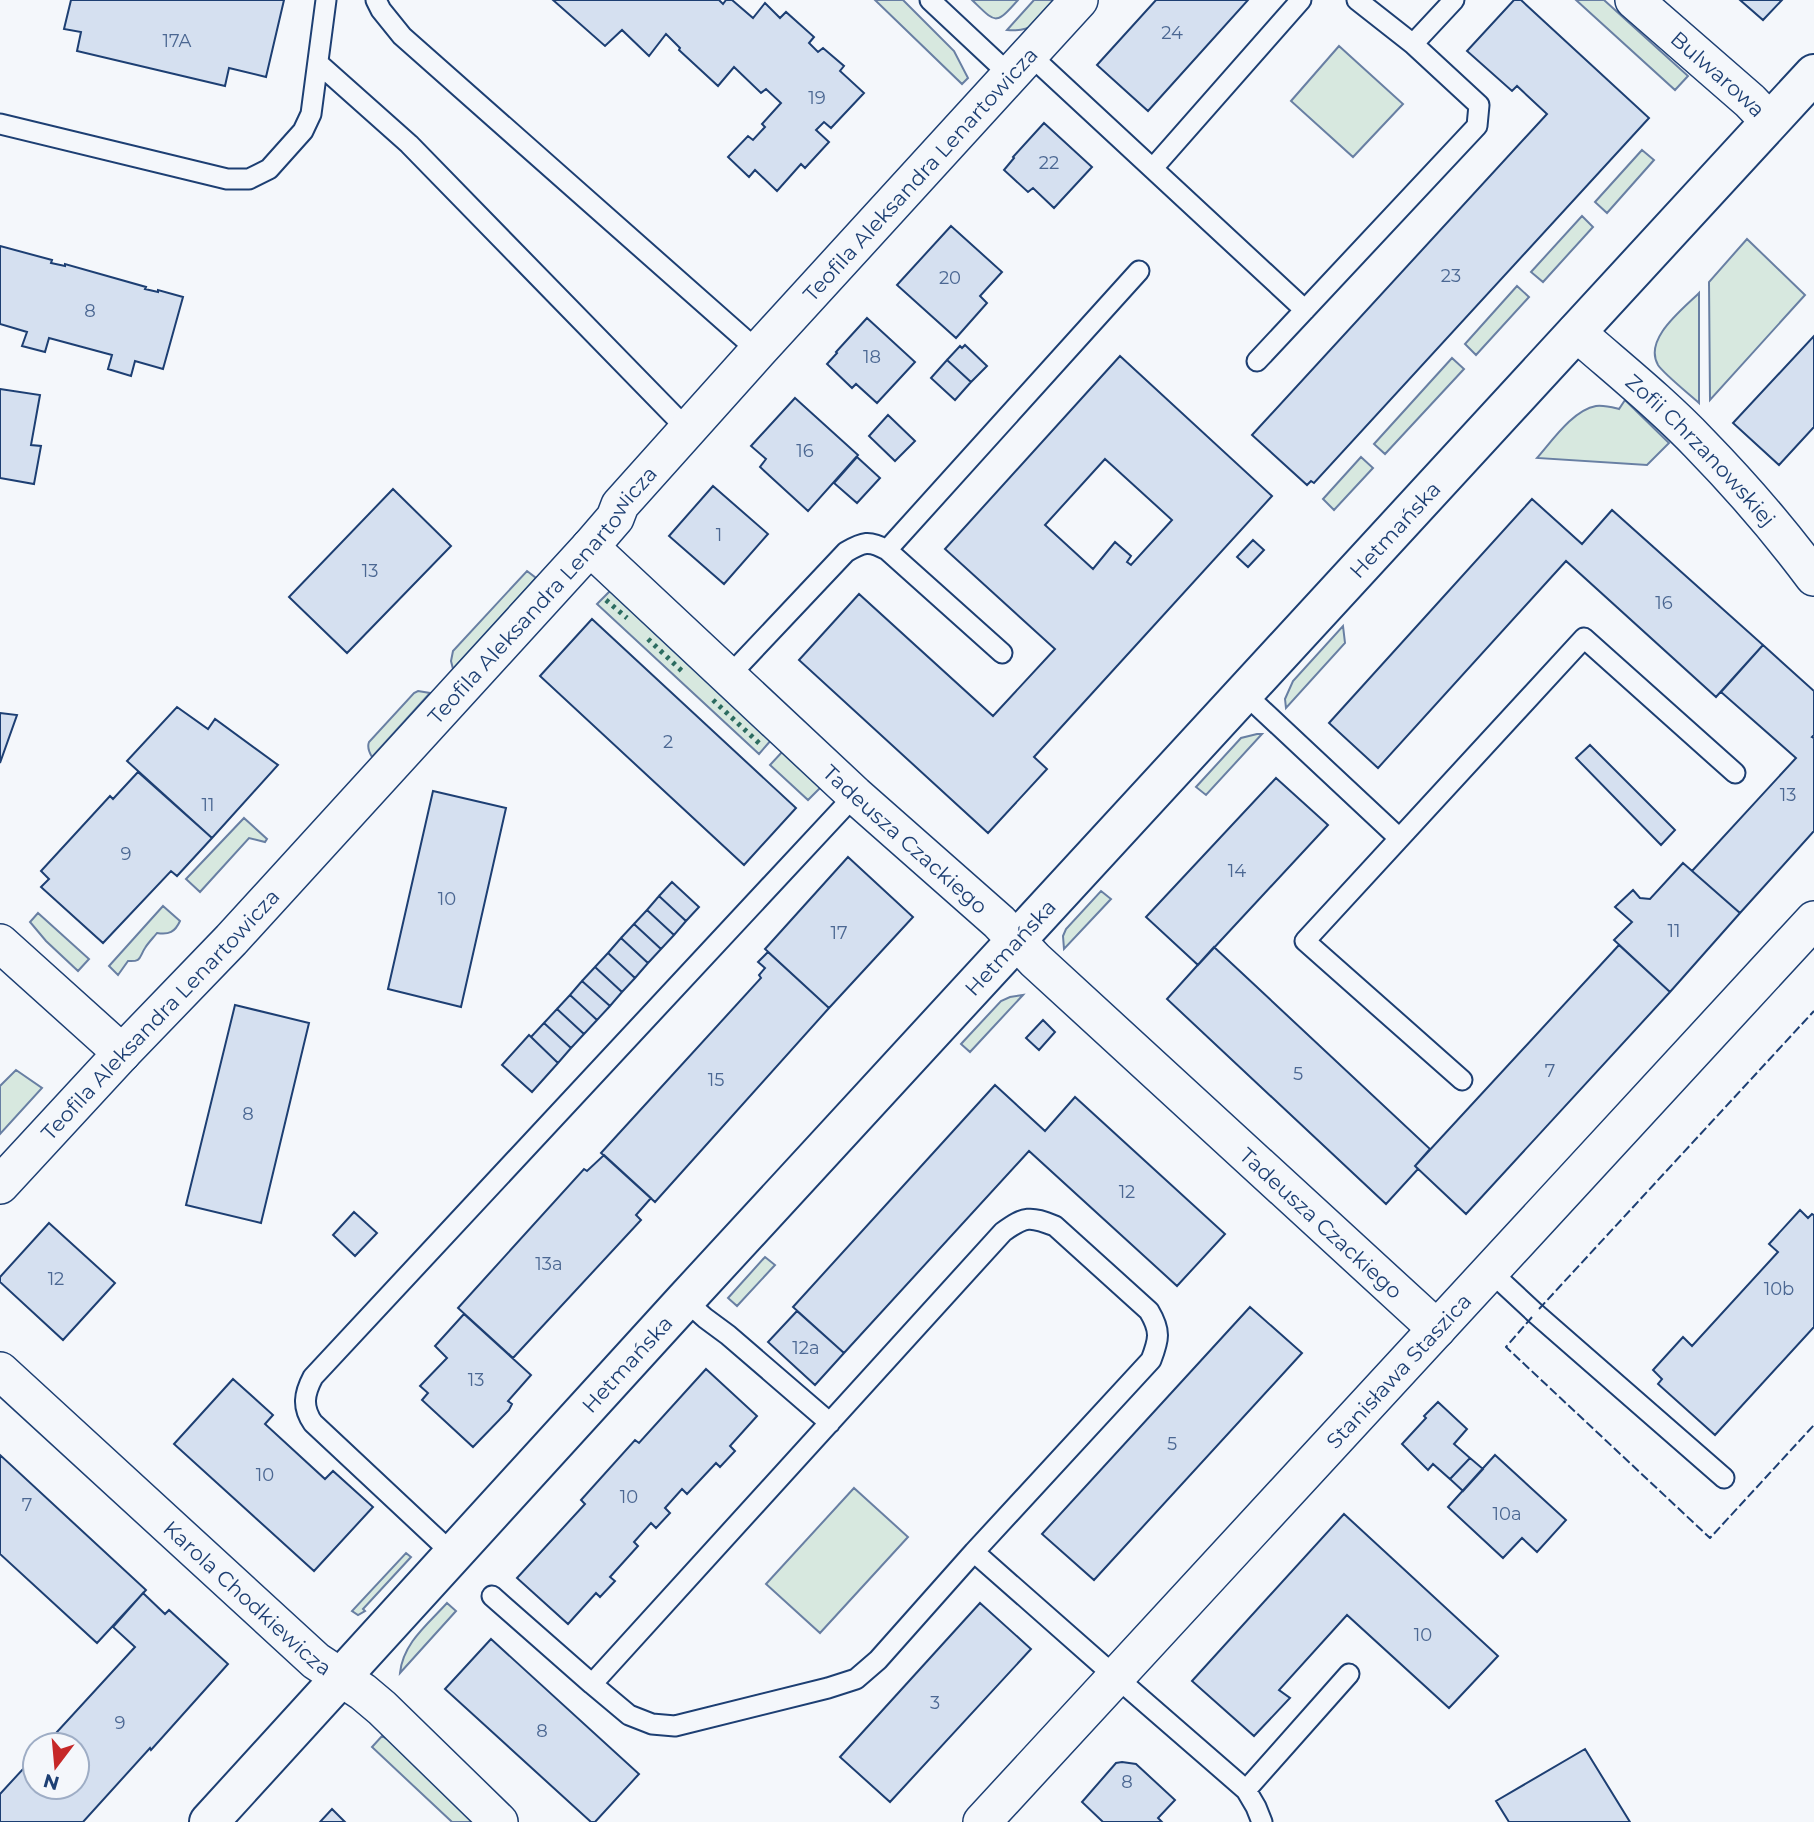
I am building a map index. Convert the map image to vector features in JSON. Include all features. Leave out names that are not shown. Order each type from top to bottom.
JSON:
[{"type":"street","name":"Teofila Aleksandra Lenartowicza","points":[[0,1185],[231,940],[590,547],[615,518],[620,505],[687,429],[1079,0]]},
{"type":"street","name":"Bulwarowa","points":[[1634,0],[1750,101],[1770,122]]},
{"type":"street","name":"Hetmańska","points":[[209,1822],[1015,940],[1814,74]]},
{"type":"street","name":"Zofii Chrzanowskiej","points":[[1576,332],[1642,388],[1699,443],[1780,532],[1814,577]]},
{"type":"street","name":"Tadeusza Czackiego","points":[[590,547],[855,795],[999,922],[1015,940],[1437,1329]]},
{"type":"street","name":"Stanisława Staszica","points":[[982,1822],[1814,920]]},
{"type":"street","points":[[0,943],[122,1053]]},
{"type":"street","name":"Karola Chodkiewicza","points":[[0,1371],[316,1661],[382,1708],[499,1822]]},
{"type":"lane","points":[[0,124],[227,179],[249,179],[269,169],[303,131],[311,114],[326,0]]},
{"type":"lane","points":[[376,0],[402,36],[758,351]]},
{"type":"lane","points":[[930,0],[1153,168],[1305,310]]},
{"type":"lane","points":[[1153,168],[1301,0]]},
{"type":"lane","points":[[1257,361],[1477,126],[1479,106],[1413,44],[1356,0]]},
{"type":"lane","points":[[1413,44],[1454,0]]},
{"type":"lane","points":[[318,64],[409,144],[687,429]]},
{"type":"lane","points":[[887,550],[1139,271]]},
{"type":"lane","points":[[729,676],[846,552],[862,543],[877,544],[887,550],[1002,653]]},
{"type":"lane","points":[[1462,1080],[1305,941],[1584,638],[1735,773]]},
{"type":"lane","points":[[1244,693],[1399,838]]},
{"type":"lane","points":[[454,1555],[313,1423],[304,1402],[306,1389],[313,1377],[855,795]]},
{"type":"lane","points":[[492,1596],[592,1684],[629,1715],[652,1724],[675,1726],[856,1679],[878,1660],[1151,1360],[1157,1344],[1157,1325],[1149,1311],[1055,1226],[1038,1219],[1018,1221],[1003,1232],[592,1684]]},
{"type":"lane","points":[[1490,1271],[1724,1478]]},
{"type":"lane","points":[[685,1300],[830,1423]]},
{"type":"lane","points":[[975,1552],[1246,1790],[1262,1822]]},
{"type":"lane","points":[[1246,1790],[1349,1674]]},
{"type":"shaded area","points":[[875,0],[903,0],[954,51],[968,78],[962,84]]},
{"type":"shaded area","points":[[972,0],[1018,0],[1004,14],[995,18]]},
{"type":"shaded area","points":[[1034,0],[1062,0],[1032,26],[1007,30]]},
{"type":"shaded area","points":[[1576,0],[1604,0],[1688,76],[1675,90]]},
{"type":"shaded area","points":[[1339,46],[1403,104],[1353,157],[1291,101]]},
{"type":"shaded area","points":[[1642,150],[1654,160],[1607,213],[1595,202]]},
{"type":"shaded area","points":[[1582,216],[1593,227],[1543,282],[1531,272]]},
{"type":"shaded area","points":[[1747,239],[1805,295],[1710,400],[1709,282]]},
{"type":"shaded area","points":[[1517,286],[1529,297],[1476,355],[1465,344]]},
{"type":"shaded area","points":[[1699,293],[1699,403],[1661,369],[1655,355],[1660,335],[1667,325]]},
{"type":"shaded area","points":[[1452,358],[1464,369],[1385,454],[1374,444]]},
{"type":"shaded area","points":[[1625,400],[1669,443],[1647,465],[1537,458],[1563,427],[1579,413],[1596,406],[1619,409]]},
{"type":"shaded area","points":[[1361,457],[1373,468],[1334,510],[1323,499]]},
{"type":"shaded area","points":[[527,571],[536,578],[453,669],[453,651]]},
{"type":"shaded area","points":[[611,590],[772,739],[759,754],[597,604]]},
{"type":"shaded area","points":[[1343,626],[1345,643],[1286,708],[1285,699],[1293,681]]},
{"type":"shaded area","points":[[418,691],[430,693],[372,757],[369,742]]},
{"type":"shaded area","points":[[1262,734],[1206,795],[1196,787],[1241,738]]},
{"type":"shaded area","points":[[783,751],[822,786],[808,800],[770,765]]},
{"type":"shaded area","points":[[244,818],[267,839],[265,842],[249,838],[200,892],[186,879]]},
{"type":"shaded area","points":[[1101,891],[1111,899],[1064,949],[1063,936],[1066,929]]},
{"type":"shaded area","points":[[163,906],[180,921],[178,925],[171,932],[157,933],[140,958],[128,961],[118,975],[109,966]]},
{"type":"shaded area","points":[[38,913],[89,959],[78,971],[30,922]]},
{"type":"shaded area","points":[[1023,995],[970,1052],[961,1044],[1001,1001]]},
{"type":"shaded area","points":[[16,1070],[42,1088],[0,1134],[0,1086]]},
{"type":"shaded area","points":[[765,1257],[775,1265],[737,1306],[728,1298]]},
{"type":"shaded area","points":[[854,1488],[908,1537],[820,1633],[766,1584]]},
{"type":"shaded area","points":[[406,1553],[411,1557],[363,1609],[365,1611],[358,1615],[352,1611]]},
{"type":"shaded area","points":[[447,1603],[456,1611],[400,1673],[411,1643]]},
{"type":"shaded area","points":[[382,1736],[477,1822],[452,1822],[372,1747]]},
{"type":"building","points":[[71,0],[284,0],[266,77],[229,68],[225,86],[77,51],[81,32],[64,29]]},
{"type":"building","points":[[553,0],[719,0],[723,4],[726,0],[732,0],[753,18],[765,3],[780,18],[786,12],[814,37],[809,43],[818,52],[823,48],[844,66],[840,71],[864,93],[831,128],[824,122],[816,130],[829,142],[805,168],[801,164],[777,191],[755,170],[749,177],[728,157],[748,136],[753,140],[765,127],[762,124],[781,103],[766,89],[761,93],[734,67],[718,86],[679,50],[666,34],[649,56],[622,30],[605,46]]},
{"type":"building","points":[[1156,0],[1248,0],[1148,111],[1097,65]]},
{"type":"building","points":[[1514,0],[1521,0],[1649,118],[1314,483],[1311,481],[1307,485],[1252,435],[1547,114],[1517,86],[1512,91],[1467,51]]},
{"type":"building","points":[[1740,0],[1782,0],[1763,20]]},
{"type":"building","points":[[1044,123],[1092,167],[1054,208],[1033,188],[1028,192],[1004,170]]},
{"type":"building","points":[[951,226],[1002,272],[980,296],[987,303],[956,338],[897,285]]},
{"type":"building","points":[[0,246],[52,260],[51,263],[65,264],[146,287],[145,289],[183,297],[163,369],[135,361],[131,376],[108,369],[112,355],[49,338],[45,352],[22,346],[27,332],[0,324]]},
{"type":"building","points":[[867,318],[915,362],[877,403],[856,384],[852,388],[827,364]]},
{"type":"building","points":[[1814,336],[1814,427],[1779,465],[1733,423]]},
{"type":"building","points":[[965,345],[987,366],[971,382],[947,360],[960,346],[962,348]]},
{"type":"building","points":[[1120,356],[1272,496],[1034,757],[1047,769],[988,833],[799,660],[859,594],[993,716],[1055,649],[945,549]],"holes":[[[1105,459],[1172,520],[1131,565],[1127,562],[1131,556],[1115,542],[1093,569],[1045,525]]]},
{"type":"building","points":[[947,360],[971,382],[955,400],[931,378]]},
{"type":"building","points":[[0,389],[40,395],[31,445],[41,446],[34,484],[0,478]]},
{"type":"building","points":[[795,398],[858,455],[808,511],[760,467],[766,459],[751,446]]},
{"type":"building","points":[[888,415],[915,441],[895,461],[869,436]]},
{"type":"building","points":[[857,457],[880,478],[857,503],[834,483]]},
{"type":"building","points":[[713,486],[768,534],[724,584],[669,536]]},
{"type":"building","points":[[393,489],[451,546],[347,653],[289,597]]},
{"type":"building","points":[[1532,499],[1582,544],[1612,510],[1763,645],[1716,697],[1566,561],[1378,768],[1329,723]]},
{"type":"building","points":[[1253,540],[1264,550],[1248,567],[1237,557]]},
{"type":"building","points":[[592,619],[796,808],[744,865],[540,676]]},
{"type":"building","points":[[1763,645],[1814,691],[1814,831],[1740,913],[1692,871],[1796,758],[1721,692]]},
{"type":"building","points":[[177,707],[208,729],[215,719],[278,765],[212,838],[127,761]]},
{"type":"building","points":[[0,713],[17,715],[0,763]]},
{"type":"building","points":[[1590,745],[1675,830],[1661,845],[1576,758]]},
{"type":"building","points":[[138,772],[212,838],[177,876],[171,871],[103,943],[41,887],[49,879],[41,871],[110,796],[113,799]]},
{"type":"building","points":[[1276,778],[1328,825],[1198,965],[1146,917]]},
{"type":"building","points":[[433,791],[506,808],[461,1007],[388,989]]},
{"type":"building","points":[[848,857],[913,917],[829,1008],[765,949]]},
{"type":"building","points":[[1683,863],[1740,913],[1670,992],[1614,940],[1632,922],[1615,907],[1633,890],[1640,898],[1650,899]]},
{"type":"building","points":[[672,882],[699,907],[686,921],[659,896]]},
{"type":"building","points":[[659,896],[686,921],[674,935],[647,910]]},
{"type":"building","points":[[647,910],[674,935],[661,949],[634,924]]},
{"type":"building","points":[[634,924],[661,949],[648,963],[621,938]]},
{"type":"building","points":[[621,938],[648,963],[635,978],[608,953]]},
{"type":"building","points":[[1619,945],[1670,992],[1466,1214],[1415,1166]]},
{"type":"building","points":[[1214,947],[1430,1149],[1415,1166],[1418,1169],[1386,1204],[1167,999]]},
{"type":"building","points":[[768,952],[829,1008],[655,1202],[601,1153],[761,978],[759,975],[765,968],[758,962]]},
{"type":"building","points":[[608,953],[635,978],[622,992],[595,967]]},
{"type":"building","points":[[595,967],[622,992],[610,1006],[582,981]]},
{"type":"building","points":[[582,981],[610,1006],[597,1020],[570,995]]},
{"type":"building","points":[[570,995],[597,1020],[584,1034],[557,1009]]},
{"type":"building","points":[[235,1005],[309,1023],[261,1223],[186,1205]]},
{"type":"building","points":[[557,1009],[584,1034],[571,1048],[544,1023]]},
{"type":"building","points":[[1043,1020],[1055,1032],[1039,1050],[1026,1038]]},
{"type":"building","points":[[544,1023],[571,1048],[558,1063],[531,1037]]},
{"type":"building","points":[[529,1035],[558,1063],[532,1092],[502,1065]]},
{"type":"building","points":[[995,1085],[1045,1131],[1075,1097],[1225,1234],[1177,1286],[1029,1151],[844,1353],[793,1307]]},
{"type":"building","points":[[604,1155],[651,1198],[636,1215],[641,1220],[513,1358],[458,1308],[584,1169],[587,1171]]},
{"type":"building","points":[[1800,1210],[1808,1218],[1814,1215],[1814,1327],[1715,1435],[1658,1384],[1662,1379],[1653,1370],[1683,1337],[1692,1346],[1778,1252],[1769,1244]]},
{"type":"building","points":[[354,1212],[377,1233],[355,1256],[333,1235]]},
{"type":"building","points":[[49,1223],[115,1283],[63,1340],[0,1282],[0,1277]]},
{"type":"building","points":[[1250,1307],[1302,1353],[1094,1580],[1042,1534]]},
{"type":"building","points":[[797,1311],[844,1353],[815,1385],[768,1342]]},
{"type":"building","points":[[464,1314],[531,1375],[508,1401],[512,1404],[509,1410],[473,1447],[422,1400],[428,1393],[420,1386],[447,1358],[435,1346]]},
{"type":"building","points":[[706,1369],[757,1416],[730,1446],[735,1451],[720,1467],[716,1463],[687,1494],[682,1489],[665,1508],[670,1513],[656,1528],[651,1523],[634,1542],[638,1546],[610,1577],[615,1581],[600,1597],[596,1593],[568,1624],[517,1578],[585,1504],[581,1500],[635,1440],[639,1443]]},
{"type":"building","points":[[233,1379],[273,1415],[265,1424],[325,1479],[333,1471],[373,1507],[314,1571],[174,1444]]},
{"type":"building","points":[[1438,1402],[1467,1429],[1454,1444],[1470,1458],[1450,1479],[1433,1464],[1428,1470],[1402,1444]]},
{"type":"building","points":[[0,1455],[146,1590],[97,1643],[0,1554]]},
{"type":"building","points":[[1495,1455],[1566,1520],[1537,1552],[1522,1538],[1503,1558],[1448,1507]]},
{"type":"building","points":[[1470,1458],[1483,1469],[1463,1491],[1450,1479]]},
{"type":"building","points":[[1344,1514],[1498,1656],[1449,1708],[1347,1615],[1279,1690],[1290,1698],[1254,1736],[1192,1681]]},
{"type":"building","points":[[143,1593],[165,1614],[169,1610],[228,1664],[83,1822],[0,1822],[0,1794],[21,1771],[21,1801],[91,1801],[91,1731],[58,1731],[135,1647],[113,1627]]},
{"type":"building","points":[[980,1603],[1031,1649],[890,1802],[840,1757]]},
{"type":"building","points":[[491,1639],[639,1774],[595,1822],[591,1822],[445,1689]]},
{"type":"building","points":[[1585,1749],[1630,1822],[1509,1822],[1496,1801]]},
{"type":"building","points":[[1116,1763],[1136,1764],[1175,1800],[1158,1818],[1162,1822],[1103,1822],[1082,1802]]},
{"type":"building","points":[[332,1809],[345,1822],[320,1822]]},
{"type":"hedge","points":[[606,600],[627,618]]},
{"type":"hedge","points":[[648,639],[684,673]]},
{"type":"hedge","points":[[713,700],[760,744]]},
{"type":"fence","points":[[1539,1309],[1814,1011]]},
{"type":"fence","points":[[1532,1317],[1506,1347],[1710,1538],[1814,1425]]}]
